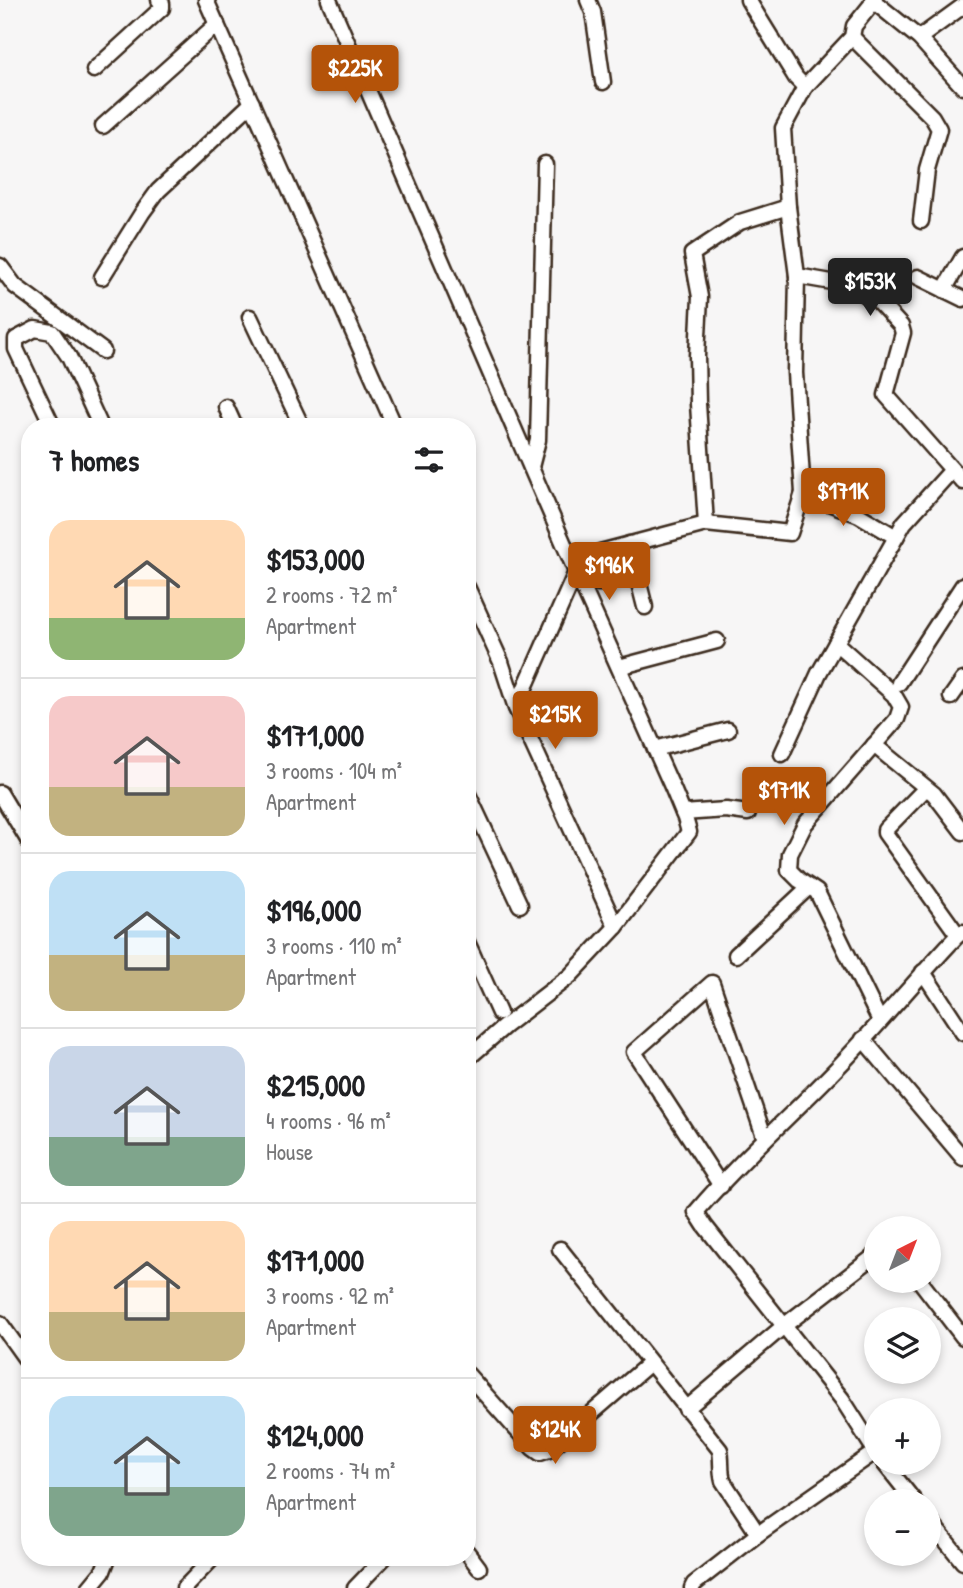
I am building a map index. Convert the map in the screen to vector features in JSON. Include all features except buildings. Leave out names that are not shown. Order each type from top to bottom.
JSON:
[{"type":"street","points":[[94,70],[162,8],[159,0]]},
{"type":"street","points":[[206,0],[391,418]]},
{"type":"street","points":[[329,0],[689,832],[615,927],[570,976],[476,1051]]},
{"type":"street","points":[[588,0],[593,12],[603,82]]},
{"type":"street","points":[[748,0],[796,78],[805,87]]},
{"type":"street","points":[[600,552],[706,524],[790,533],[803,493],[795,373],[797,276],[788,207],[783,128],[805,87],[852,37],[854,26],[874,0],[919,38],[963,88]]},
{"type":"street","points":[[919,38],[963,6]]},
{"type":"street","points":[[103,126],[217,24]]},
{"type":"street","points":[[852,37],[932,117],[939,129],[927,170],[921,221]]},
{"type":"street","points":[[102,277],[158,191],[252,103]]},
{"type":"street","points":[[531,467],[538,440],[545,164]]},
{"type":"street","points":[[706,524],[698,404],[700,297],[692,254],[740,222],[788,207]]},
{"type":"street","points":[[944,290],[963,257]]},
{"type":"street","points":[[0,266],[15,286],[103,351]]},
{"type":"street","points":[[797,276],[843,284],[877,300],[901,326],[903,333],[886,395],[963,482]]},
{"type":"street","points":[[918,277],[963,299]]},
{"type":"street","points":[[250,317],[298,418]]},
{"type":"street","points":[[49,418],[16,349],[16,340],[36,329],[52,332],[69,357],[97,418]]},
{"type":"street","points":[[226,407],[231,418]]},
{"type":"street","points":[[782,754],[819,673],[904,523],[952,470]]},
{"type":"street","points":[[803,493],[859,515],[896,537]]},
{"type":"street","points":[[629,544],[645,607]]},
{"type":"street","points":[[599,583],[636,569]]},
{"type":"street","points":[[516,708],[576,572]]},
{"type":"street","points":[[899,683],[963,585]]},
{"type":"street","points":[[476,607],[501,662],[516,708],[615,927]]},
{"type":"street","points":[[619,667],[717,641]]},
{"type":"street","points":[[836,643],[894,695],[901,707],[897,719],[805,824],[790,854],[789,870],[817,892],[880,1021]]},
{"type":"street","points":[[951,697],[963,680]]},
{"type":"street","points":[[655,749],[728,730]]},
{"type":"street","points":[[874,745],[934,794],[963,832]]},
{"type":"street","points":[[864,1433],[842,1399],[696,1212],[840,1065],[960,933],[885,833],[926,788]]},
{"type":"street","points":[[0,793],[21,828]]},
{"type":"street","points":[[683,813],[726,810],[748,813]]},
{"type":"street","points":[[476,811],[520,905]]},
{"type":"street","points":[[736,956],[809,887]]},
{"type":"street","points":[[476,962],[499,1013]]},
{"type":"street","points":[[923,972],[963,1033]]},
{"type":"street","points":[[721,1186],[634,1052],[712,983],[765,1139]]},
{"type":"street","points":[[863,1039],[963,1158]]},
{"type":"street","points":[[560,1249],[720,1450],[723,1481],[758,1534]]},
{"type":"street","points":[[686,1409],[785,1325],[864,1264]]},
{"type":"street","points":[[929,1293],[963,1337]]},
{"type":"street","points":[[0,1323],[21,1352]]},
{"type":"street","points":[[476,1384],[540,1454],[549,1450],[650,1363]]},
{"type":"street","points":[[692,1588],[758,1534],[864,1466]]},
{"type":"street","points":[[894,1475],[905,1489]]},
{"type":"street","points":[[941,1535],[963,1562]]},
{"type":"street","points":[[476,1565],[479,1569]]},
{"type":"street","points":[[89,1588],[105,1566]]},
{"type":"street","points":[[184,1588],[206,1566]]},
{"type":"street","points":[[355,1588],[376,1566]]}]
